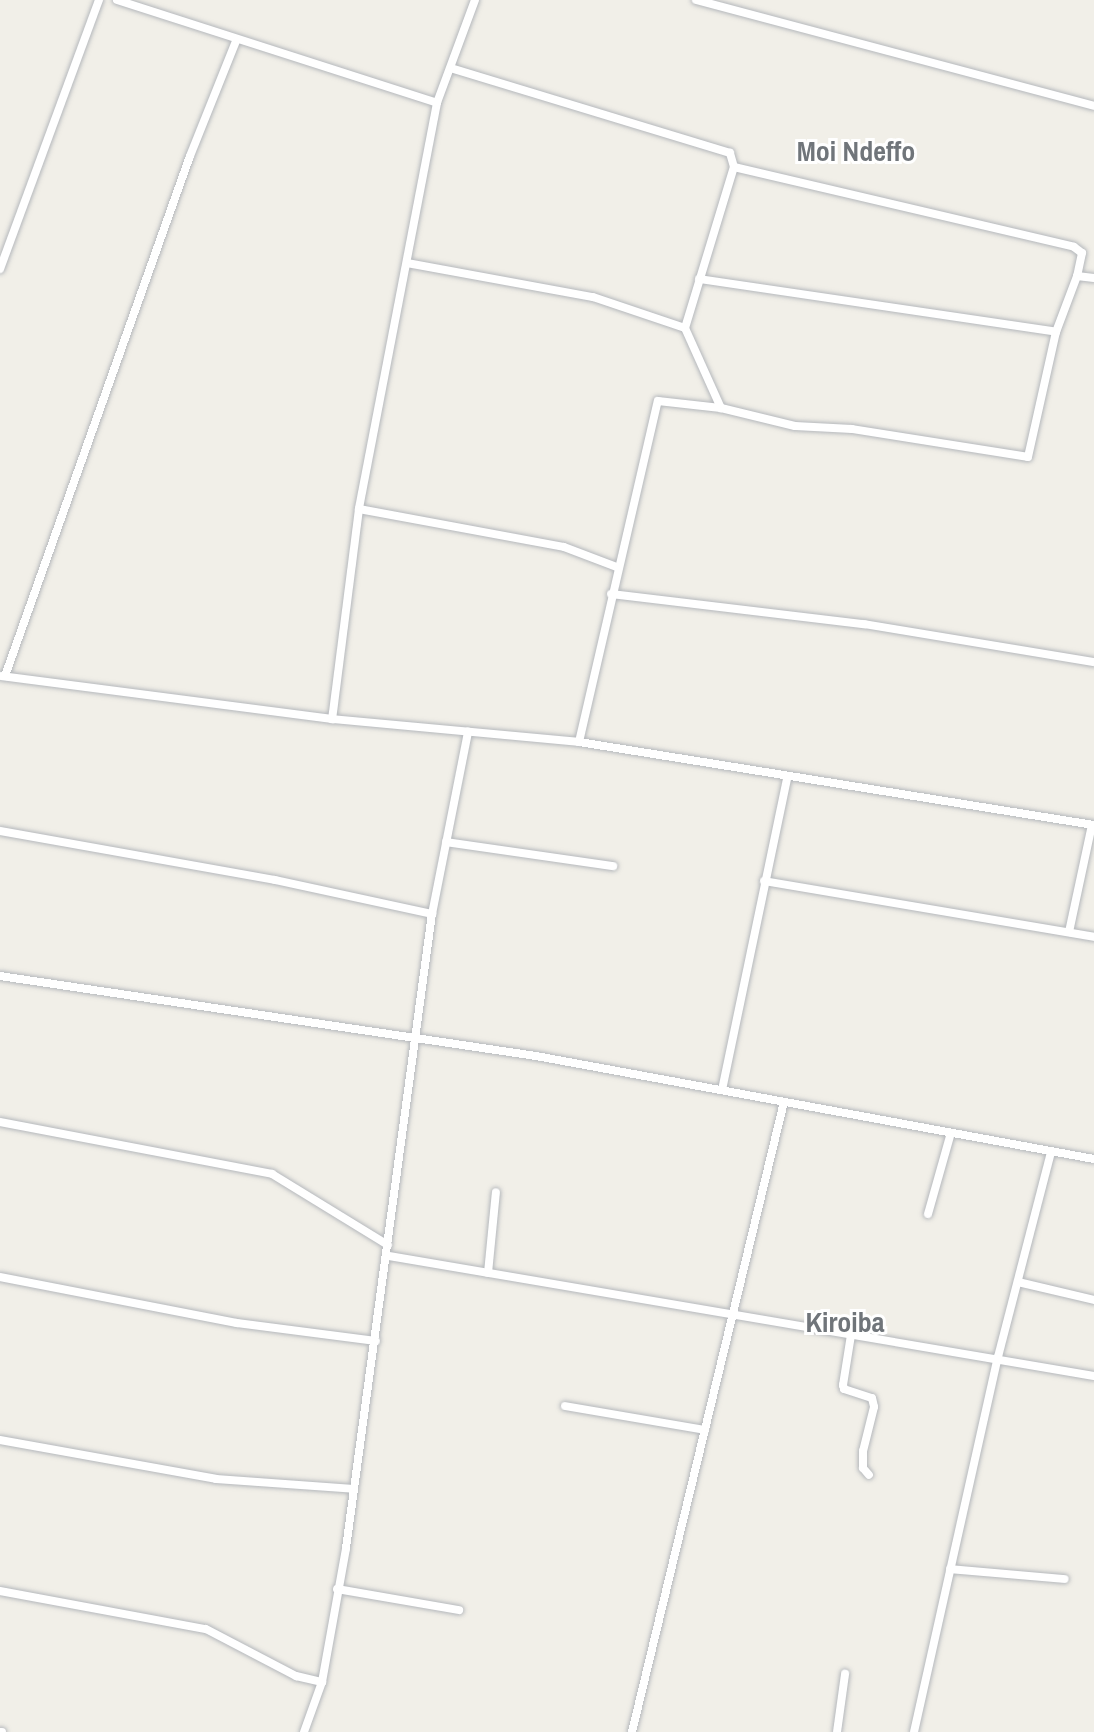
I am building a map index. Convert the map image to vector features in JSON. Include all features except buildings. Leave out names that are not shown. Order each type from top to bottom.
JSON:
[{"type":"street","points":[[0,269],[99,0]]},
{"type":"street","points":[[117,0],[236,41],[437,103]]},
{"type":"street","points":[[332,719],[359,509],[437,103],[475,0]]},
{"type":"street","points":[[696,0],[1094,106]]},
{"type":"street","points":[[236,41],[186,168],[3,676],[332,719],[579,742],[787,778],[1093,825],[1069,932]]},
{"type":"street","points":[[452,68],[730,153],[734,167],[685,328],[720,408]]},
{"type":"street","points":[[579,742],[617,567],[658,401],[720,408],[795,426],[852,429],[1028,457],[1056,332],[1077,276],[1082,253],[1074,247],[734,167]]},
{"type":"street","points":[[407,263],[593,297],[685,328]]},
{"type":"street","points":[[1077,276],[1094,278]]},
{"type":"street","points":[[699,279],[1056,332]]},
{"type":"street","points":[[359,509],[564,547],[617,567]]},
{"type":"street","points":[[611,594],[864,624],[1094,662]]},
{"type":"street","points":[[304,1732],[322,1682],[354,1489],[389,1256],[388,1245],[432,914],[468,732]]},
{"type":"street","points":[[722,1090],[787,778]]},
{"type":"street","points":[[0,831],[275,880],[432,914]]},
{"type":"street","points":[[446,842],[612,866]]},
{"type":"street","points":[[765,881],[1094,937]]},
{"type":"street","points":[[0,976],[416,1041],[536,1056],[784,1101],[950,1136],[1094,1159]]},
{"type":"street","points":[[632,1732],[705,1430],[729,1313],[784,1101]]},
{"type":"street","points":[[0,1122],[272,1174],[388,1245]]},
{"type":"street","points":[[928,1214],[950,1136]]},
{"type":"street","points":[[914,1732],[998,1357],[1051,1152]]},
{"type":"street","points":[[488,1273],[496,1192]]},
{"type":"street","points":[[389,1256],[851,1335],[998,1357],[1094,1377]]},
{"type":"street","points":[[0,1277],[237,1323],[376,1341]]},
{"type":"street","points":[[1018,1282],[1094,1300]]},
{"type":"street","points":[[851,1335],[843,1385],[844,1389],[872,1398],[863,1468],[869,1475]]},
{"type":"street","points":[[565,1406],[705,1430]]},
{"type":"street","points":[[0,1440],[216,1479],[354,1489]]},
{"type":"street","points":[[950,1569],[1065,1579]]},
{"type":"street","points":[[337,1589],[459,1610]]},
{"type":"street","points":[[0,1591],[206,1629],[296,1676],[322,1682]]},
{"type":"street","points":[[837,1732],[845,1674]]},
{"type":"district","name":"Moi Ndeffo","points":[[856,151]]},
{"type":"district","name":"Kiroiba","points":[[845,1322]]}]
